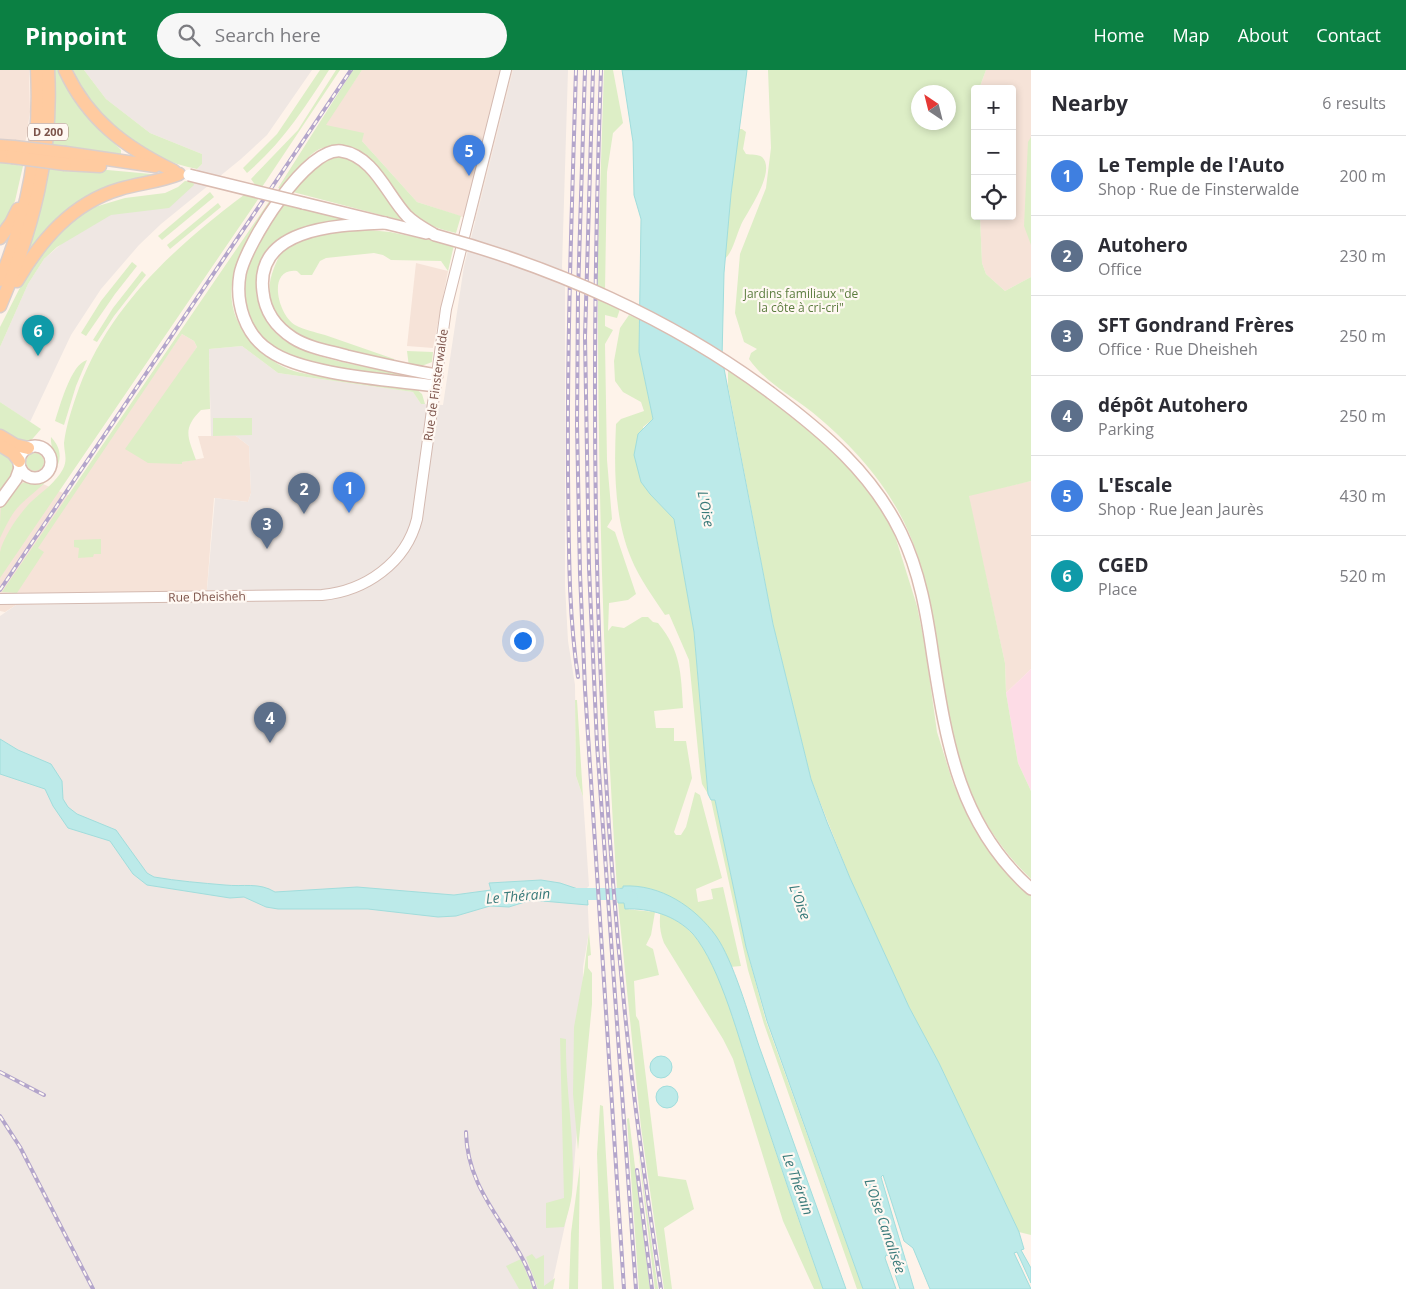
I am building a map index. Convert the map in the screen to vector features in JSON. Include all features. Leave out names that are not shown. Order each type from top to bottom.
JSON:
[{"type":"main road","name":"D 200","points":[[0,280],[20,224],[31,174],[38,118],[37,70]]},
{"type":"main road","name":"D 200","points":[[0,308],[28,234],[42,179],[48,124],[48,70]]},
{"type":"main road","points":[[65,70],[81,100],[106,129],[133,149],[181,173]]},
{"type":"main road","points":[[0,146],[8,153],[66,158],[181,173],[435,235],[538,268],[612,300],[689,340],[771,393],[822,433],[852,461],[874,487],[897,526],[911,556],[922,597],[945,726],[962,791],[973,814],[992,845],[1031,889]]},
{"type":"main road","points":[[435,235],[410,218],[376,174],[363,161],[342,151],[328,153],[308,165],[297,177],[256,237],[244,262],[239,291],[243,315],[250,330],[261,345],[280,357],[313,368],[436,381]]},
{"type":"main road","points":[[0,308],[37,250],[69,216],[106,194],[127,187],[159,182],[181,173]]},
{"type":"main road","points":[[0,238],[14,218],[31,174]]},
{"type":"main road","points":[[385,223],[314,230],[296,235],[286,241],[271,257],[263,276],[263,292],[267,309],[281,329],[306,344],[394,367],[436,381]]},
{"type":"main road","points":[[0,436],[15,445],[28,448],[42,448],[48,453],[51,462],[45,474],[23,481],[3,498]]},
{"type":"main road","points":[[0,445],[13,453],[25,475],[32,478]]},
{"type":"main road","points":[[3,498],[16,479],[21,454],[28,448]]},
{"type":"street","name":"Rue de Finsterwalde","points":[[398,556],[410,538],[417,519],[446,309],[506,70]]},
{"type":"street","name":"Rue Dheisheh","points":[[1,599],[332,594],[351,589],[372,580],[398,556]]},
{"type":"shaded area","points":[[0,70],[29,70],[30,112],[26,139],[0,205]]},
{"type":"shaded area","points":[[84,70],[312,70],[267,135],[241,159],[161,224],[139,245],[101,289],[71,335],[30,422],[0,402],[0,347],[28,284],[44,259],[73,234],[111,212],[168,201],[202,164],[202,154],[150,133],[106,99]]},
{"type":"shaded area","points":[[362,70],[513,70],[475,221],[417,202],[362,141],[324,126]]},
{"type":"shaded area","points":[[513,70],[568,70],[562,267],[565,287],[565,585],[568,641],[575,685],[576,776],[583,797],[589,886],[587,888],[589,932],[583,967],[582,1065],[572,1193],[551,1289],[0,1289],[0,616],[16,605],[206,601],[215,498],[248,502],[251,493],[249,446],[236,436],[211,436],[209,349],[242,346],[278,373],[413,392],[421,404],[443,405],[464,266]]},
{"type":"shaded area","points":[[986,70],[1031,70],[1031,277],[1005,291],[986,274],[982,263],[980,220],[1016,220],[1016,85],[980,85]]},
{"type":"shaded area","points":[[416,263],[448,271],[433,348],[407,346]]},
{"type":"shaded area","points":[[182,334],[194,341],[197,347],[165,395],[182,462],[204,458],[198,436],[236,436],[249,446],[251,493],[248,502],[214,498],[206,601],[16,605],[5,612],[0,611],[0,465],[70,496]]},
{"type":"shaded area","points":[[1031,481],[1031,669],[1006,693],[1005,663],[968,495]]},
{"type":"shaded area","points":[[1031,669],[1031,791],[1018,763],[1006,693]]},
{"type":"green space","points":[[52,70],[62,70],[86,114],[121,150],[121,156],[51,147]]},
{"type":"green space","points":[[73,70],[84,70],[106,99],[150,133],[202,154],[202,164],[197,169],[177,164],[140,147],[123,135],[94,106]]},
{"type":"green space","points":[[320,70],[329,70],[282,138],[247,173],[243,168],[277,134]]},
{"type":"green space","points":[[336,70],[340,70],[256,196],[259,198],[0,578],[0,552],[9,532],[28,505],[53,482],[63,469],[66,459],[65,436],[74,401],[93,356],[110,327],[152,274],[202,228],[256,186],[251,179],[298,130]]},
{"type":"green space","points":[[353,70],[362,70],[326,125],[364,133],[362,141],[417,202],[461,216],[456,233],[431,225],[417,217],[399,199],[374,163],[363,154],[350,148],[336,146],[317,150],[300,166],[284,190],[278,188]]},
{"type":"green space","points":[[604,70],[613,70],[623,123],[613,133],[607,172],[605,290],[597,286]]},
{"type":"green space","name":"Jardins familiaux \"de la côte à cri-cri\"","points":[[768,70],[986,70],[980,85],[971,85],[971,220],[980,220],[982,263],[986,274],[1005,291],[1031,277],[1031,481],[969,496],[1005,663],[1006,693],[1018,763],[1031,791],[1031,879],[1007,853],[987,825],[964,778],[953,739],[927,587],[913,543],[896,506],[864,462],[839,436],[812,412],[770,382],[749,359],[751,353],[757,349],[744,342],[735,313],[740,254],[766,188],[771,148]]},
{"type":"green space","points":[[738,129],[746,132],[743,149],[746,154],[762,157],[766,163],[766,172],[764,181],[741,225],[732,249],[724,259]]},
{"type":"green space","points":[[1031,137],[1031,245],[1024,226],[1028,142]]},
{"type":"green space","points":[[337,156],[354,161],[360,165],[402,217],[400,220],[293,192],[321,160]]},
{"type":"green space","points":[[0,162],[23,166],[15,201],[0,230]]},
{"type":"green space","points":[[75,167],[162,175],[101,191],[23,264],[42,202],[49,168]]},
{"type":"green space","points":[[185,181],[193,182],[194,185],[169,208],[111,215],[57,247],[44,259],[28,284],[0,347],[0,327],[33,262],[71,220],[88,209],[125,198],[165,193],[178,187]]},
{"type":"green space","points":[[210,192],[214,197],[162,240],[158,236]]},
{"type":"green space","points":[[270,200],[275,201],[243,251],[232,287],[232,304],[238,323],[251,341],[271,359],[288,369],[308,374],[415,388],[422,394],[425,404],[421,404],[413,392],[278,373],[242,346],[209,349],[210,409],[201,410],[191,423],[188,434],[196,460],[182,462],[182,464],[148,463],[125,449],[197,347],[194,341],[182,334],[38,548],[44,552],[17,593],[2,592]]},
{"type":"green space","points":[[218,203],[221,207],[170,249],[167,245]]},
{"type":"green space","points":[[284,203],[353,219],[303,227],[287,234],[273,245],[263,258],[256,288],[264,318],[274,331],[287,342],[300,349],[330,359],[415,378],[395,378],[320,365],[299,359],[279,351],[263,340],[251,324],[244,305],[246,270],[254,249]]},
{"type":"green space","points":[[358,229],[390,232],[454,245],[448,271],[441,261],[391,260],[383,255],[374,253],[326,258],[320,261],[312,275],[301,275],[297,271],[288,272],[282,276],[278,283],[280,302],[289,319],[295,325],[394,359],[394,362],[335,348],[303,336],[293,330],[278,316],[270,299],[269,289],[274,268],[281,253],[288,246],[304,238]]},
{"type":"green space","points":[[132,262],[137,266],[86,336],[81,333],[101,301]]},
{"type":"green space","points":[[142,271],[146,275],[114,316],[97,342],[93,340],[113,308]]},
{"type":"green space","points":[[598,299],[620,309],[617,318],[605,315],[605,326],[613,330],[605,344],[607,460],[612,519],[607,527],[615,532],[636,594],[628,600],[609,603],[608,631],[612,626],[624,628],[642,617],[648,617],[653,622],[658,623],[666,633],[675,653],[680,673],[683,708],[654,711],[656,728],[674,728],[674,741],[686,741],[692,778],[674,832],[676,835],[681,835],[686,827],[695,792],[700,795],[722,878],[696,889],[698,902],[713,899],[711,889],[723,887],[741,966],[730,967],[719,940],[670,917],[691,932],[700,943],[722,987],[788,1190],[823,1289],[814,1289],[783,1221],[733,1059],[723,1039],[664,943],[660,924],[660,912],[664,894],[617,889],[603,594],[599,447]]},
{"type":"green space","points":[[629,315],[639,319],[639,352],[653,419],[643,427],[650,494],[674,519],[694,632],[708,794],[702,784],[700,771],[689,660],[669,614],[665,615],[634,565],[625,542],[618,509],[615,475],[616,424],[621,419],[644,411],[641,402],[623,392],[615,381],[614,361],[620,328]]},
{"type":"green space","points":[[407,351],[433,352],[432,362],[419,367],[409,367]]},
{"type":"green space","points":[[87,360],[76,386],[64,425],[55,421],[63,396],[76,369]]},
{"type":"green space","points":[[728,369],[801,421],[860,476],[891,523],[917,606],[925,646],[937,732],[953,783],[969,818],[982,838],[1031,892],[1031,1235],[1019,1232],[939,1063],[909,1007],[850,878],[811,779],[773,624],[728,386]]},
{"type":"green space","points":[[0,402],[41,429],[28,444],[0,432]]},
{"type":"green space","points":[[213,418],[252,418],[252,435],[213,436]]},
{"type":"green space","points":[[51,437],[58,447],[60,457],[57,466],[45,483],[20,505],[9,520],[0,538],[1,507],[8,496],[14,489],[25,482],[42,479],[52,472],[55,460]]},
{"type":"green space","points":[[0,450],[15,463],[16,470],[0,494]]},
{"type":"green space","points":[[35,453],[41,456],[44,462],[41,468],[35,471],[29,468],[26,462],[29,456]]},
{"type":"green space","points":[[101,539],[101,554],[94,554],[93,557],[78,558],[79,548],[74,547],[74,540]]},
{"type":"green space","points":[[575,700],[577,700],[583,797],[576,776]]},
{"type":"green space","points":[[711,800],[715,800],[746,947],[766,1021],[863,1289],[857,1289],[764,1024],[748,970]]},
{"type":"green space","points":[[618,903],[624,903],[625,909],[655,912],[651,935],[646,945],[653,949],[659,975],[634,981],[636,1016],[639,1021],[658,1176],[686,1180],[694,1209],[664,1228],[672,1289],[664,1289],[641,1127]]},
{"type":"green space","points":[[589,932],[591,955],[588,956],[588,968],[592,973],[592,1004],[578,1150],[573,1094],[574,1027]]},
{"type":"green space","points":[[560,1038],[566,1039],[573,1155],[572,1193],[564,1227],[546,1228],[546,1203],[564,1198]]},
{"type":"green space","points":[[600,1105],[603,1106],[614,1289],[602,1289],[597,1154]]},
{"type":"green space","points":[[629,1118],[650,1289],[639,1289],[627,1119]]},
{"type":"green space","points":[[637,1140],[658,1289],[655,1289]]},
{"type":"green space","points":[[580,1165],[578,1289],[569,1289],[571,1233]]},
{"type":"green space","points":[[532,1254],[536,1259],[544,1255],[544,1286],[555,1278],[553,1289],[538,1289],[526,1257]]},
{"type":"green space","points":[[521,1259],[533,1289],[519,1289],[506,1266]]},
{"type":"water","points":[[622,70],[747,70],[731,194],[724,273],[722,358],[773,624],[811,779],[827,822],[850,878],[909,1007],[939,1063],[1019,1232],[1024,1249],[1021,1250],[1031,1268],[1031,1283],[1017,1252],[1014,1253],[1031,1289],[930,1289],[913,1248],[904,1241],[883,1175],[881,1177],[914,1289],[900,1289],[889,1256],[886,1255],[885,1258],[896,1289],[863,1289],[767,1021],[746,947],[715,800],[711,800],[708,794],[694,632],[674,519],[641,482],[634,455],[638,434],[653,419],[639,352],[641,219],[634,195],[633,142]]},
{"type":"water","points":[[0,739],[18,750],[51,764],[62,781],[63,799],[68,807],[77,814],[116,830],[147,873],[154,877],[181,881],[257,886],[275,892],[357,887],[454,895],[491,890],[489,883],[541,880],[560,883],[587,892],[588,905],[531,900],[509,907],[490,906],[456,916],[438,917],[368,909],[278,909],[266,907],[244,897],[230,898],[147,885],[133,874],[110,841],[68,828],[53,806],[45,789],[0,774]]},
{"type":"water","points":[[623,886],[651,889],[676,899],[708,925],[722,946],[740,989],[846,1289],[823,1289],[779,1162],[729,1006],[703,948],[686,927],[670,917],[653,911],[625,909],[624,903],[618,903],[617,889],[623,888]]},
{"type":"water","points":[[657,1056],[665,1056],[672,1063],[672,1071],[665,1078],[657,1078],[650,1071],[650,1063]]},
{"type":"water","points":[[663,1086],[671,1086],[678,1093],[678,1101],[671,1108],[663,1108],[656,1101],[656,1093]]},
{"type":"waterway","name":"Le Thérain","points":[[570,894],[617,894],[632,898]]},
{"type":"railway","points":[[0,590],[351,70]]},
{"type":"railway","points":[[576,70],[569,322],[568,474],[571,601],[578,677]]},
{"type":"railway","points":[[585,70],[578,293],[577,425],[580,573],[585,689],[624,1289]]},
{"type":"railway","points":[[593,70],[585,337],[589,568],[597,744],[636,1289]]},
{"type":"railway","points":[[601,70],[595,303],[595,420],[596,537],[605,770],[613,887],[628,1039],[661,1289]]},
{"type":"railway","points":[[0,1072],[44,1095]]},
{"type":"railway","points":[[0,1116],[20,1147],[93,1289]]},
{"type":"railway","points":[[466,1132],[469,1155],[475,1176],[494,1213],[517,1249],[535,1289]]},
{"type":"railway","points":[[637,1170],[652,1289]]},
{"type":"place","name":"L'Escale","points":[[469,176]]},
{"type":"place","name":"CGED","points":[[38,356]]},
{"type":"place","name":"Le Temple de l'Auto","points":[[349,513]]},
{"type":"place","name":"Autohero","points":[[304,514]]},
{"type":"place","name":"SFT Gondrand Frères","points":[[267,549]]},
{"type":"place","name":"dépôt Autohero","points":[[270,743]]},
{"type":"water label","name":"L'Oise","points":[[706,509]]},
{"type":"water label","name":"L'Oise","points":[[800,902]]},
{"type":"water label","name":"L'Oise Canalisée","points":[[885,1226]]}]
